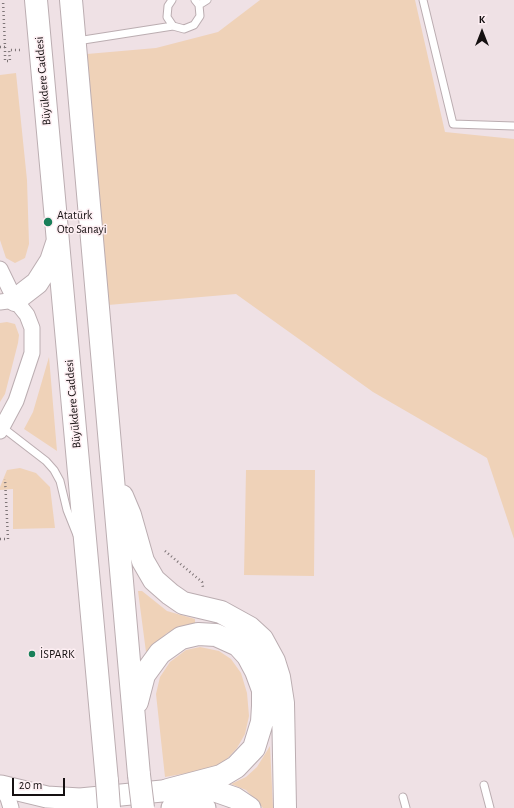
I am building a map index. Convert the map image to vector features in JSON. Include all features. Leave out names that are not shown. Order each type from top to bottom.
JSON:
[{"type":"main road","name":"Büyükdere Caddesi","points":[[36,0],[109,808]]},
{"type":"main road","points":[[70,0],[142,808]]},
{"type":"main road","points":[[7,301],[37,282],[51,260],[57,242]]},
{"type":"main road","points":[[114,481],[130,515],[143,561],[154,580],[183,603],[221,612],[250,628],[262,638],[274,661],[279,677],[283,703],[285,808]]},
{"type":"main road","points":[[135,727],[137,698],[144,676],[160,653],[182,638],[198,634],[216,635],[238,645],[248,656],[256,671],[263,690],[262,722],[254,748],[236,767],[221,776],[170,799]]},
{"type":"street","points":[[0,269],[7,301],[27,315],[32,328],[32,353],[16,401],[0,428]]},
{"type":"street","points":[[0,786],[47,797],[80,799],[170,799],[205,808]]},
{"type":"street","points":[[0,786],[8,798],[11,808]]},
{"type":"street","points":[[170,799],[193,788],[215,791],[235,798],[250,808]]},
{"type":"lane","points":[[172,0],[167,11],[170,22],[174,26]]},
{"type":"lane","points":[[74,41],[174,26],[184,29],[194,25],[200,16],[197,3],[207,0]]},
{"type":"lane","points":[[423,0],[453,124],[514,126]]},
{"type":"lane","points":[[0,428],[46,460],[54,470],[60,481],[74,532],[86,547]]},
{"type":"lane","points":[[484,785],[490,808]]},
{"type":"lane","points":[[403,797],[406,808]]},
{"type":"path","points":[[3,0],[5,61],[10,60],[9,50]]},
{"type":"path","points":[[0,48],[4,47]]},
{"type":"path","points":[[0,539],[8,539],[5,479]]},
{"type":"path","points":[[165,551],[202,582]]},
{"type":"shaded area","points":[[260,0],[415,0],[445,132],[514,139],[514,539],[487,458],[373,392],[236,294],[108,305],[87,54],[156,48],[218,32]]},
{"type":"shaded area","points":[[16,73],[27,180],[29,244],[25,258],[15,263],[6,258],[0,240],[0,75]]},
{"type":"shaded area","points":[[7,322],[15,324],[19,335],[5,394],[0,402],[0,323]]},
{"type":"shaded area","points":[[49,357],[57,451],[24,429],[33,412]]},
{"type":"shaded area","points":[[20,468],[36,473],[50,487],[55,528],[13,529],[13,489],[0,490],[0,487],[7,470]]},
{"type":"shaded area","points":[[246,470],[315,470],[314,576],[244,575]]},
{"type":"shaded area","points":[[138,591],[142,591],[167,611],[195,619],[195,624],[167,633],[146,652]]},
{"type":"shaded area","points":[[200,647],[219,651],[231,659],[241,673],[247,693],[249,716],[245,734],[237,748],[226,760],[211,769],[165,777],[156,694],[160,677],[170,662],[186,650]]},
{"type":"shaded area","points":[[270,746],[273,808],[263,808],[246,790],[231,784],[246,777],[257,767]]},
{"type":"place","name":"Atatürk Oto Sanayi","points":[[48,222]]},
{"type":"place","name":"İSPARK","points":[[32,654]]}]
